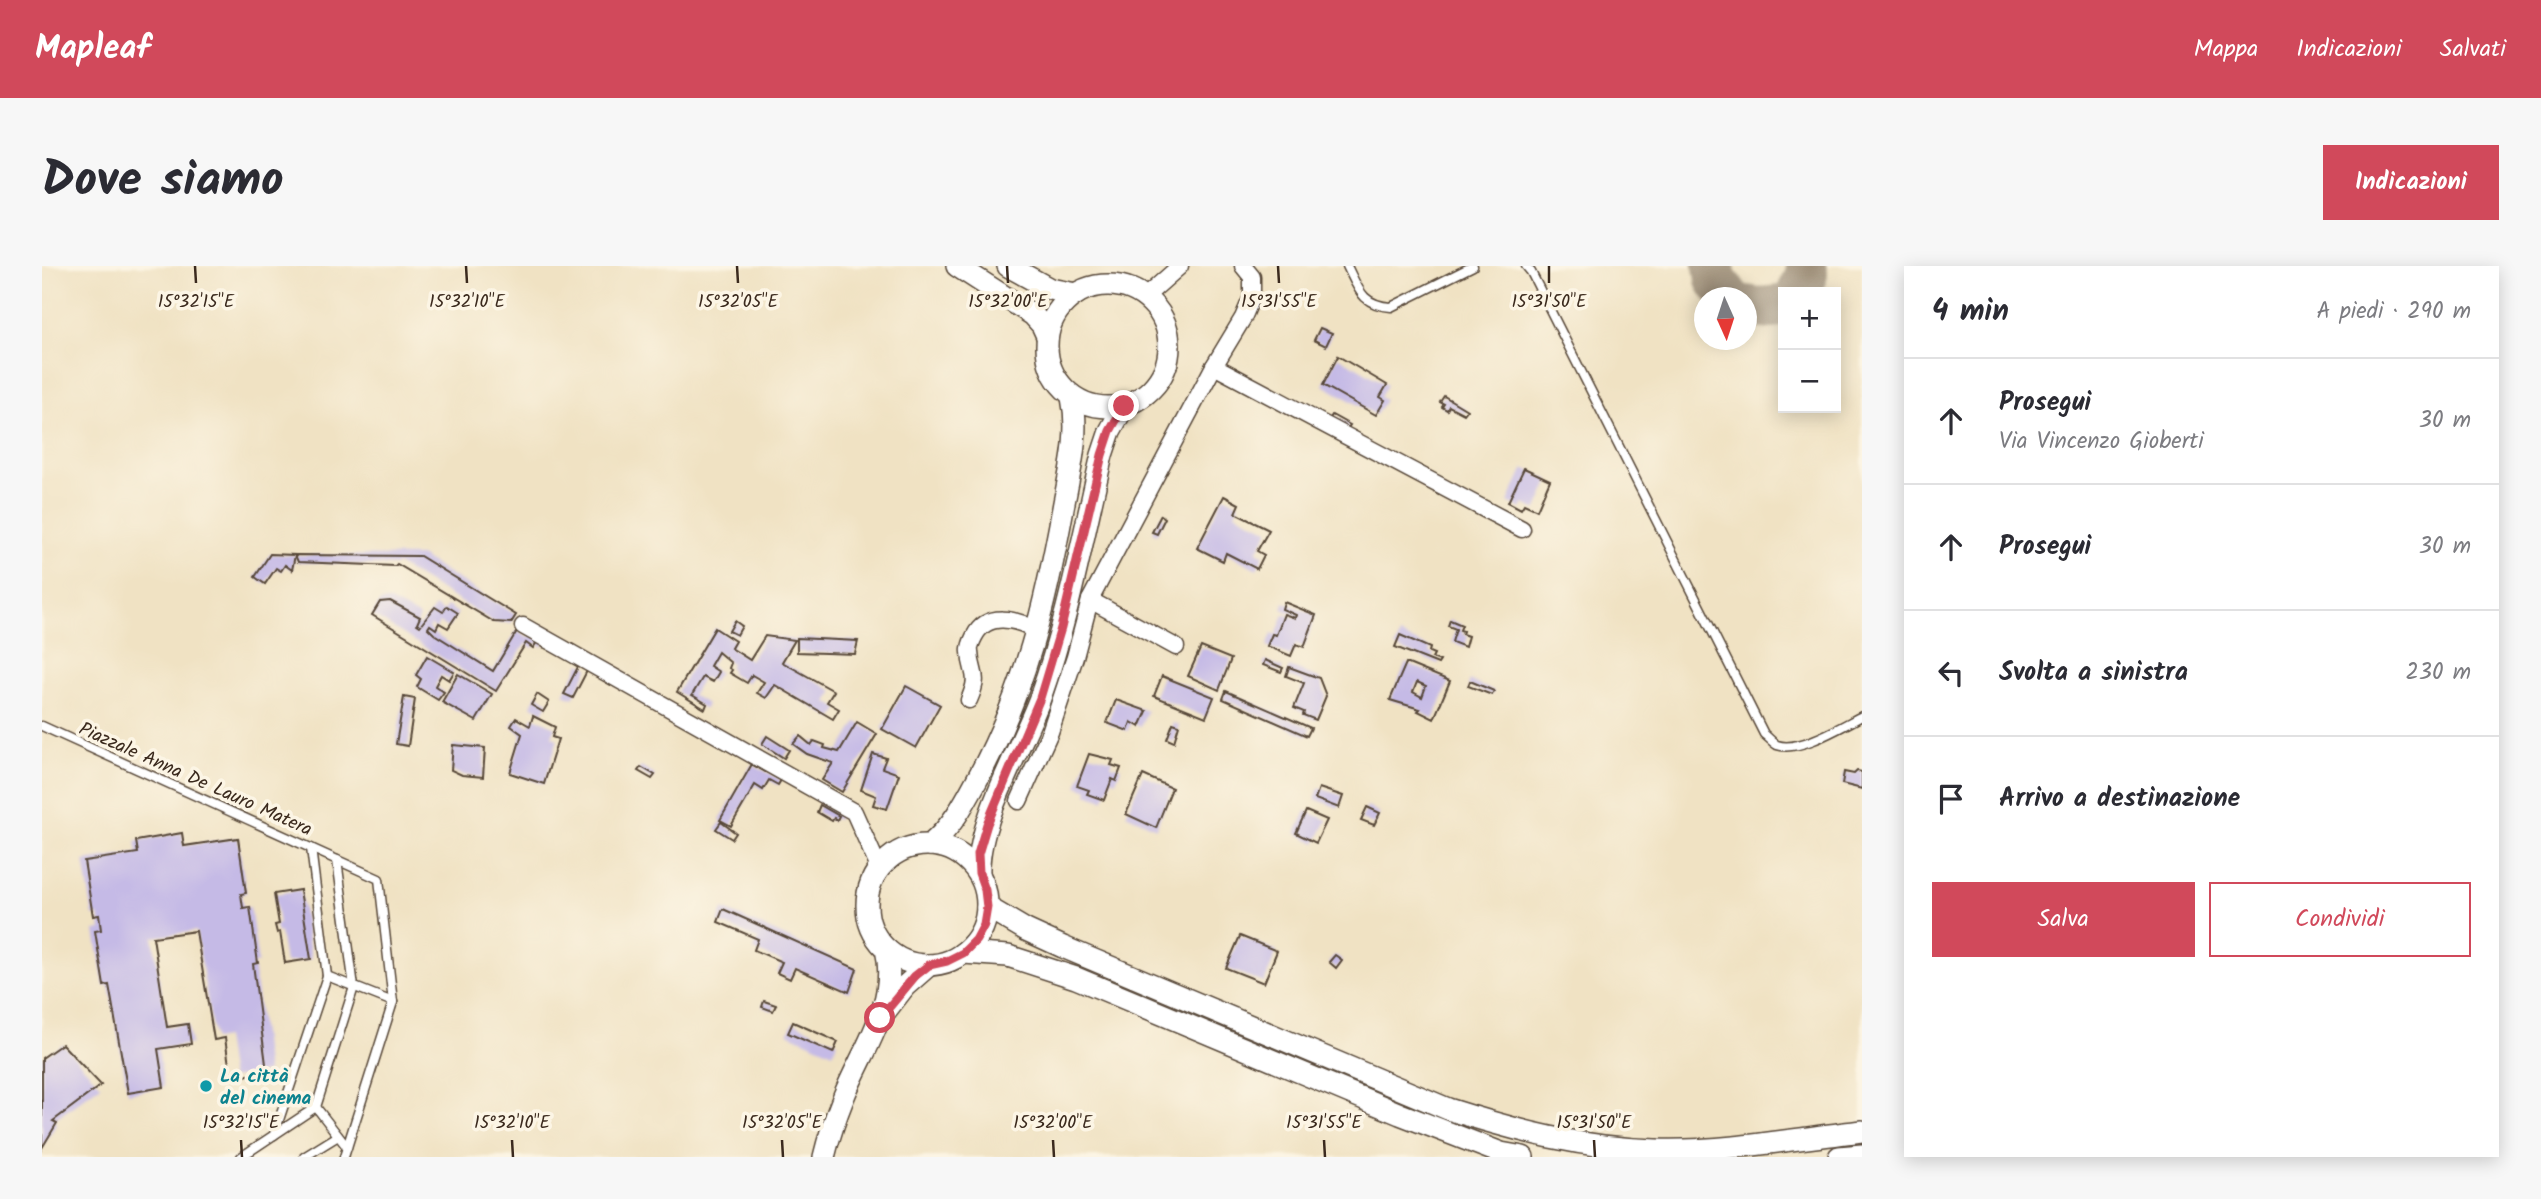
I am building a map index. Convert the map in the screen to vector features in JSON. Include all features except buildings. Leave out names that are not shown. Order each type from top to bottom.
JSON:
[{"type":"main road","points":[[957,266],[1033,316],[1042,325],[1047,336]]},
{"type":"main road","points":[[1008,266],[1050,289],[1076,294]]},
{"type":"main road","points":[[1111,285],[1129,288],[1145,297],[1159,311],[1168,328],[1170,348],[1167,368],[1157,385],[1142,398],[1124,406],[1091,406],[1072,397],[1052,372],[1047,354],[1047,336],[1062,305],[1076,294],[1093,287],[1111,285]]},
{"type":"main road","points":[[930,845],[944,833],[960,812],[993,750],[1026,668],[1054,562],[1074,451],[1076,428],[1072,397]]},
{"type":"main road","points":[[979,873],[958,853],[930,845],[902,850],[879,868],[871,881],[866,907],[871,927],[886,949],[906,961],[929,965],[947,961],[963,953],[976,940],[984,925],[987,907],[979,873],[978,854],[1040,698],[1061,628],[1102,455],[1110,431],[1124,406]]},
{"type":"main road","points":[[987,907],[1026,930],[1076,953],[1448,1109],[1512,1130],[1577,1143],[1656,1150],[1721,1148],[1862,1131]]},
{"type":"main road","points":[[824,1157],[845,1094],[880,1018],[889,973],[886,949]]},
{"type":"main road","points":[[963,953],[1008,956],[1076,978],[1400,1114],[1501,1153],[1523,1157]]},
{"type":"main road","points":[[880,1018],[896,1001],[905,986],[929,965]]},
{"type":"main road","points":[[1839,1157],[1862,1154]]},
{"type":"street","points":[[1145,297],[1180,266]]},
{"type":"street","points":[[1019,801],[1050,732],[1075,657],[1090,600],[1252,297],[1252,277],[1243,266]]},
{"type":"street","points":[[1214,366],[1522,529]]},
{"type":"street","points":[[1090,600],[1176,647]]},
{"type":"street","points":[[970,700],[976,676],[970,652],[978,629],[991,620],[1008,619],[1036,630]]},
{"type":"street","points":[[523,626],[854,812],[879,868]]},
{"type":"lane","points":[[1348,266],[1362,296],[1377,306],[1391,307],[1473,266]]},
{"type":"lane","points":[[1526,266],[1764,734],[1776,745],[1792,747],[1820,737],[1862,716]]},
{"type":"lane","name":"Piazzale Anna De Lauro Matera","points":[[42,726],[379,879],[393,1002],[344,1157]]},
{"type":"lane","points":[[274,1135],[327,976],[311,848]]},
{"type":"lane","points":[[241,1157],[316,1107],[354,987],[337,860]]},
{"type":"lane","points":[[327,976],[393,1002]]},
{"type":"lane","points":[[287,1095],[316,1107],[347,1147]]},
{"type":"lane","points":[[304,1157],[338,1136]]},
{"type":"taxiway","points":[[1714,266],[1716,280],[1721,287]]},
{"type":"taxiway","points":[[1800,287],[1807,274],[1806,266]]},
{"type":"taxiway","points":[[1757,308],[1778,306]]},
{"type":"place","name":"La città del cinema","points":[[206,1086]]},
{"type":"route","points":[[880,1018],[915,976],[929,965],[947,961],[963,953],[976,940],[984,925],[987,907],[979,873],[978,854],[987,824],[1040,698],[1061,628],[1102,455],[1110,431],[1124,406]]}]
